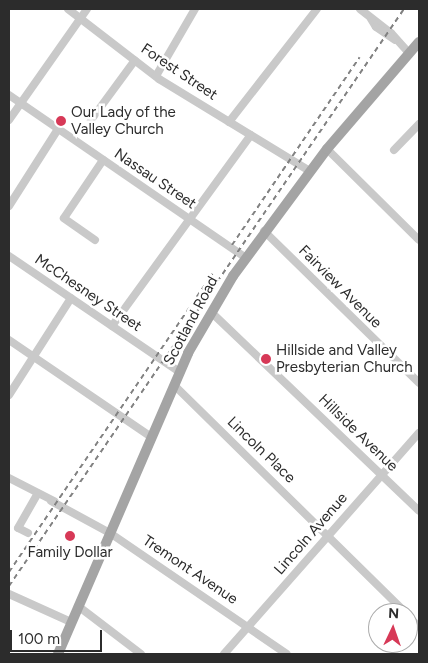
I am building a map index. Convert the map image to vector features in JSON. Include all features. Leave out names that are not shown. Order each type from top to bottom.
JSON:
[{"type":"main road","name":"Scotland Road","points":[[58,654],[180,372],[245,257],[310,171],[419,42]]},
{"type":"street","name":"Forest Street","points":[[68,9],[156,76],[278,152],[289,155],[310,171]]},
{"type":"street","points":[[9,120],[81,19],[86,9]]},
{"type":"street","points":[[156,76],[195,9]]},
{"type":"street","points":[[229,122],[317,9]]},
{"type":"street","points":[[360,9],[371,19],[376,28],[395,40],[409,53]]},
{"type":"street","points":[[91,120],[135,60]]},
{"type":"street","name":"Nassau Street","points":[[9,95],[245,257]]},
{"type":"street","points":[[394,150],[419,124]]},
{"type":"street","points":[[9,206],[58,128]]},
{"type":"street","points":[[112,326],[251,135]]},
{"type":"street","points":[[327,150],[419,240]]},
{"type":"street","points":[[95,240],[64,218],[103,160]]},
{"type":"street","name":"Fairview Avenue","points":[[264,231],[419,382]]},
{"type":"street","name":"McChesney Street","points":[[9,256],[180,372]]},
{"type":"street","points":[[9,395],[71,298]]},
{"type":"street","name":"Hillside Avenue","points":[[212,313],[419,511]]},
{"type":"street","points":[[9,340],[151,437]]},
{"type":"street","name":"Lincoln Place","points":[[174,385],[329,535],[396,603]]},
{"type":"street","name":"Lincoln Avenue","points":[[224,654],[419,433]]},
{"type":"street","name":"Tremont Avenue","points":[[9,478],[110,533],[287,654]]},
{"type":"street","points":[[28,533],[18,528],[38,493]]},
{"type":"street","points":[[9,590],[27,601]]},
{"type":"street","points":[[9,594],[71,622]]},
{"type":"street","points":[[78,606],[141,654]]},
{"type":"railway","points":[[9,586],[404,9]]},
{"type":"railway","points":[[232,245],[360,57]]},
{"type":"railway","points":[[9,572],[212,274]]},
{"type":"place","name":"Our Lady of the Valley Church","points":[[61,121]]},
{"type":"place","name":"Hillside and Valley Presbyterian Church","points":[[266,359]]},
{"type":"place","name":"Family Dollar","points":[[70,536]]}]
